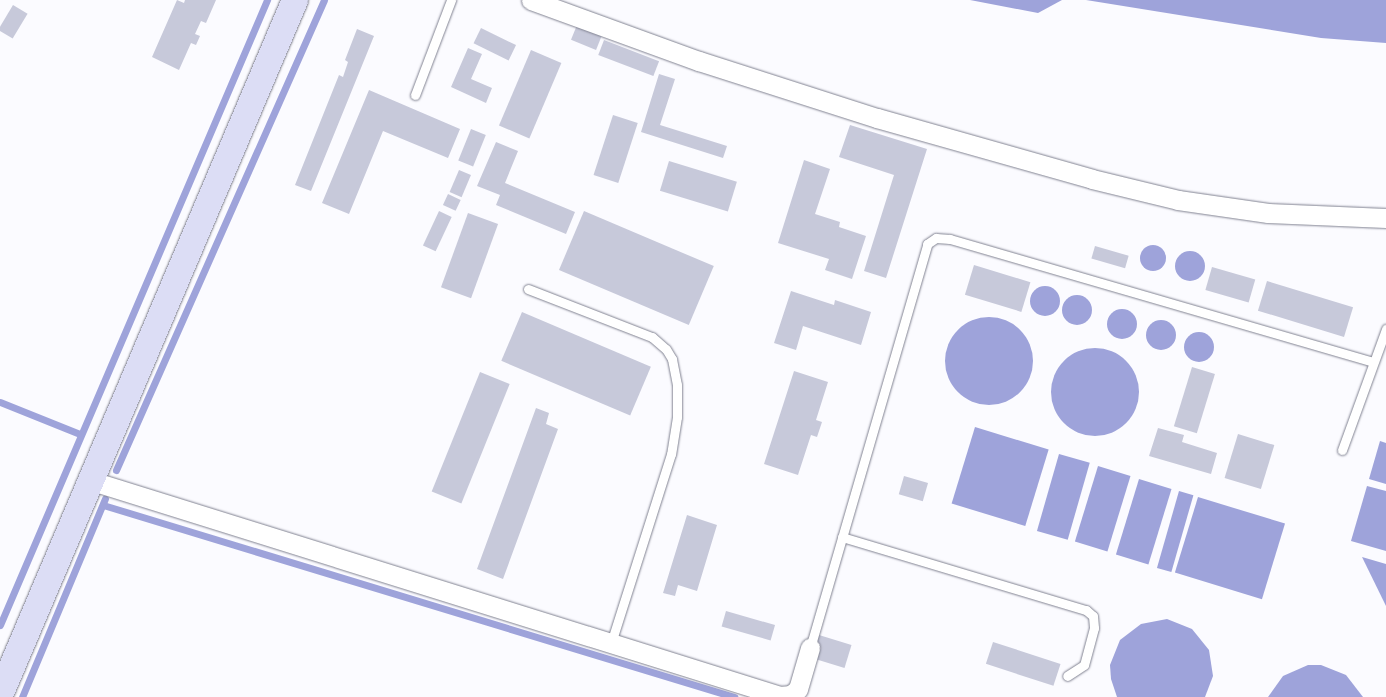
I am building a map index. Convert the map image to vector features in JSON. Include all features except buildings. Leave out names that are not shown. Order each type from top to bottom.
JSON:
[{"type":"street","points":[[0,696],[295,0]]},
{"type":"street","points":[[530,0],[727,70],[1092,179],[1178,200],[1268,214],[1386,218]]},
{"type":"street","points":[[92,481],[780,696],[792,695],[798,689],[810,648]]},
{"type":"lane","points":[[415,95],[451,0]]},
{"type":"lane","points":[[810,648],[927,244],[936,238],[950,239],[1372,362]]},
{"type":"lane","points":[[528,289],[652,337],[666,349],[672,359],[678,385],[671,454],[611,643]]},
{"type":"lane","points":[[1342,450],[1372,362],[1386,329]]},
{"type":"lane","points":[[842,537],[1086,610],[1092,616],[1094,628],[1084,665],[1067,676]]},
{"type":"water","points":[[970,0],[1062,0],[1038,13]]},
{"type":"water","points":[[1086,0],[1386,0],[1386,43],[1321,38]]},
{"type":"water","points":[[1153,245],[1162,249],[1166,258],[1162,267],[1153,271],[1144,267],[1140,258],[1144,249]]},
{"type":"water","points":[[1190,251],[1196,252],[1204,260],[1204,272],[1196,280],[1190,281],[1184,280],[1176,272],[1175,266],[1176,260],[1184,252]]},
{"type":"water","points":[[1045,286],[1051,287],[1059,295],[1059,307],[1051,315],[1045,316],[1039,315],[1031,307],[1030,301],[1031,295],[1039,287]]},
{"type":"water","points":[[1077,295],[1083,296],[1091,304],[1091,316],[1083,324],[1077,325],[1071,324],[1063,316],[1062,310],[1063,304],[1071,296]]},
{"type":"water","points":[[1122,309],[1128,310],[1136,318],[1136,330],[1128,338],[1122,339],[1116,338],[1108,330],[1107,324],[1108,318],[1116,310]]},
{"type":"water","points":[[989,317],[1006,320],[1014,324],[1026,336],[1030,344],[1033,361],[1030,378],[1026,386],[1014,398],[1006,402],[989,405],[972,402],[964,398],[952,386],[948,378],[945,361],[948,344],[952,336],[964,324],[972,320]]},
{"type":"water","points":[[1161,320],[1167,321],[1175,329],[1175,341],[1167,349],[1161,350],[1155,349],[1147,341],[1146,335],[1147,329],[1155,321]]},
{"type":"water","points":[[1199,332],[1205,333],[1213,341],[1213,353],[1205,361],[1199,362],[1193,361],[1185,353],[1184,347],[1185,341],[1193,333]]},
{"type":"water","points":[[1095,348],[1112,351],[1120,355],[1132,367],[1136,375],[1139,392],[1136,409],[1132,417],[1120,429],[1112,433],[1095,436],[1078,433],[1070,429],[1058,417],[1054,409],[1051,392],[1054,375],[1058,367],[1070,355],[1078,351]]},
{"type":"water","points":[[975,427],[1049,450],[1025,526],[952,504]]},
{"type":"water","points":[[1380,441],[1386,443],[1386,484],[1369,479]]},
{"type":"water","points":[[1059,454],[1090,463],[1068,540],[1037,531]]},
{"type":"water","points":[[1098,466],[1131,476],[1107,551],[1075,542]]},
{"type":"water","points":[[1139,479],[1172,489],[1148,564],[1116,555]]},
{"type":"water","points":[[1367,486],[1386,491],[1386,551],[1351,541]]},
{"type":"water","points":[[1179,491],[1193,495],[1171,572],[1157,568]]},
{"type":"water","points":[[1198,497],[1285,524],[1262,599],[1175,573]]},
{"type":"water","points":[[1362,557],[1386,564],[1386,606]]},
{"type":"water","points":[[1167,619],[1192,629],[1209,650],[1213,676],[1205,697],[1117,697],[1111,679],[1110,665],[1120,640],[1141,624]]},
{"type":"water","points":[[1308,665],[1321,665],[1346,675],[1363,697],[1268,697],[1283,676]]},
{"type":"waterway","points":[[0,625],[267,0]]},
{"type":"waterway","points":[[116,470],[324,0]]},
{"type":"waterway","points":[[0,402],[80,434]]},
{"type":"waterway","points":[[22,697],[105,499]]},
{"type":"waterway","points":[[103,505],[734,697]]}]
